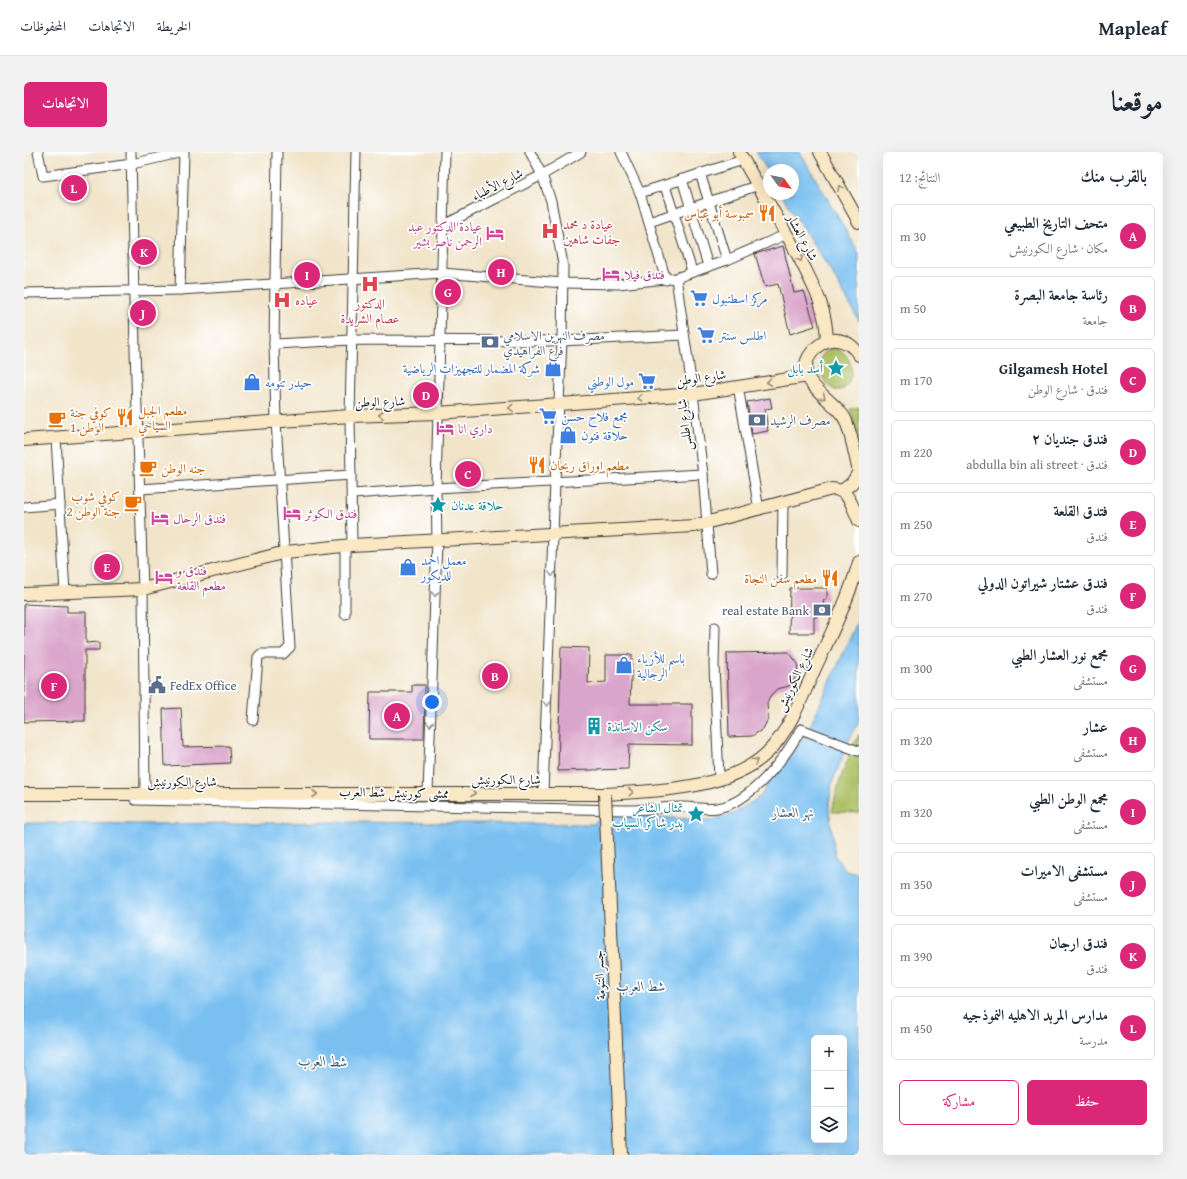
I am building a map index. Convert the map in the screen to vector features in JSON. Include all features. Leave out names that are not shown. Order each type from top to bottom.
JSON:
[{"type":"main road","points":[[820,152],[859,222]]},
{"type":"main road","name":"شارع العشار","points":[[741,156],[787,234],[821,303],[826,324],[827,341]]},
{"type":"main road","points":[[842,491],[852,483],[859,472],[844,417],[815,389],[808,376],[806,365],[810,354],[817,346],[827,341],[837,340],[846,342],[854,348],[859,355]]},
{"type":"main road","name":"شارع الوطن","points":[[24,440],[350,416],[438,413],[559,405],[693,394],[808,376]]},
{"type":"main road","points":[[24,594],[143,589],[286,552],[348,545],[553,535],[694,526],[759,510],[832,489],[842,491],[848,496],[859,521]]},
{"type":"main road","name":"شارع الكورنيش","points":[[24,794],[605,794],[674,789],[719,779],[756,762],[768,752],[784,729],[804,694],[854,580],[859,562]]},
{"type":"main road","name":"جسر التنومة","points":[[605,794],[622,1155]]},
{"type":"street","points":[[38,152],[43,176],[132,164],[184,152],[180,290]]},
{"type":"street","points":[[131,152],[137,432],[143,589],[145,795]]},
{"type":"street","points":[[253,720],[258,657],[261,654],[283,654],[290,647],[286,552],[276,421],[274,344],[277,152]]},
{"type":"street","points":[[345,614],[352,494],[350,416],[356,152]]},
{"type":"street","points":[[428,793],[437,541],[436,488],[445,152]]},
{"type":"street","points":[[530,152],[542,176],[551,201],[563,264],[562,340],[543,793]]},
{"type":"street","name":"شارع الأطباء","points":[[444,225],[542,176],[581,152]]},
{"type":"street","name":"شارع اطلس","points":[[621,152],[640,193],[649,222],[671,279],[683,334],[693,394],[703,474],[711,574]]},
{"type":"street","points":[[640,193],[665,186],[741,156]]},
{"type":"street","points":[[700,173],[727,260]]},
{"type":"street","points":[[682,179],[708,266]]},
{"type":"street","points":[[665,186],[692,271]]},
{"type":"street","points":[[649,222],[759,186]]},
{"type":"street","points":[[24,293],[180,290],[442,273],[563,283],[618,284],[671,279],[727,260],[787,234]]},
{"type":"street","points":[[274,344],[352,340],[562,340],[683,334]]},
{"type":"street","points":[[738,386],[759,510]]},
{"type":"street","points":[[56,438],[65,593]]},
{"type":"street","points":[[352,494],[436,488],[703,474]]},
{"type":"street","points":[[140,489],[351,475]]},
{"type":"street","points":[[782,576],[783,503]]},
{"type":"street","points":[[24,507],[60,504]]},
{"type":"street","points":[[715,627],[714,665],[719,779]]},
{"type":"street","name":"ممشى كورنيش شط العرب","points":[[24,798],[625,810],[667,807],[716,808],[733,803],[753,791],[794,741],[801,729],[858,751]]},
{"type":"green space","points":[[833,348],[838,349],[846,355],[851,364],[850,379],[844,388],[837,390],[830,387],[824,380],[820,371],[820,361],[824,353]]},
{"type":"green space","points":[[859,407],[859,444],[850,409]]},
{"type":"green space","points":[[859,734],[859,813],[832,812],[843,772]]},
{"type":"water","points":[[756,152],[800,152],[859,253],[859,321],[832,273],[785,200],[799,200],[799,164],[763,164]]},
{"type":"water","name":"شط العرب","points":[[859,618],[859,722],[850,738],[832,783],[829,808],[835,856],[846,871],[859,874],[859,1155],[24,1155],[24,823],[154,824],[337,822],[594,824],[599,817],[615,815],[709,820],[733,814],[761,796],[774,772],[796,748],[810,726]]},
{"type":"building","points":[[783,246],[794,293],[804,291],[815,326],[790,334],[778,284],[765,287],[755,254]]},
{"type":"building","name":"مصرف الرشيد","points":[[770,398],[772,408],[765,409],[768,431],[752,434],[747,402]]},
{"type":"building","points":[[790,588],[827,588],[827,600],[823,600],[824,606],[821,606],[820,612],[817,612],[817,617],[814,617],[814,633],[789,633]]},
{"type":"building","points":[[24,604],[67,606],[67,612],[86,612],[86,643],[99,642],[99,650],[85,650],[85,721],[24,722]]},
{"type":"building","name":"سكن الاساتذة","points":[[561,647],[589,648],[588,683],[606,682],[606,655],[632,655],[630,704],[692,704],[692,745],[629,744],[628,769],[558,771]]},
{"type":"building","points":[[789,652],[798,664],[797,676],[789,686],[777,689],[770,696],[767,703],[768,719],[763,729],[752,736],[729,737],[727,653]]},
{"type":"building","points":[[412,685],[425,685],[424,739],[369,739],[370,692],[412,692]]},
{"type":"building","points":[[181,708],[183,747],[229,746],[230,763],[165,766],[163,709]]},
{"type":"place","name":"مدارس المربد الاهليه النموذجيه","points":[[74,188]]},
{"type":"place","name":"سمبوسة أبو عباس","points":[[767,213]]},
{"type":"place","name":"عيادة د محمد جفات شاهين","points":[[550,231]]},
{"type":"place","name":"عيادة الدكتور عبد الرحمن ناصر بشير","points":[[495,233]]},
{"type":"place","name":"فندق ارجان","points":[[144,252]]},
{"type":"place","name":"عشار","points":[[501,272]]},
{"type":"place","name":"فندق فيلا","points":[[611,274]]},
{"type":"place","name":"مجمع الوطن الطبي","points":[[307,275]]},
{"type":"place","name":"الدكتور عصام الشريدة","points":[[370,284]]},
{"type":"place","name":"مجمع نور العشار الطبي","points":[[448,292]]},
{"type":"place","name":"مركز اسطنبول","points":[[699,298]]},
{"type":"place","name":"عياده","points":[[282,300]]},
{"type":"place","name":"مستشفى الاميرات","points":[[143,313]]},
{"type":"place","name":"اطلس سنتر","points":[[706,335]]},
{"type":"place","name":"مصرف النهرين الاسلامي فرع الفراهيدي","points":[[490,342]]},
{"type":"place","name":"شركة المضمار للتجهيزات الرياضية","points":[[553,368]]},
{"type":"place","name":"أسد بابل","points":[[836,368]]},
{"type":"place","name":"مول الوطني","points":[[647,381]]},
{"type":"place","name":"حيدر تنومه","points":[[252,382]]},
{"type":"place","name":"فندق جنديان ٢","points":[[426,395]]},
{"type":"place","name":"مجمع فلاح حسن","points":[[548,416]]},
{"type":"place","name":"مطعم الجبل السياحي","points":[[125,417]]},
{"type":"place","name":"كوفي جنة الوطن 1","points":[[57,419]]},
{"type":"place","name":"مصرف الرشيد","points":[[757,420]]},
{"type":"place","name":"داري انا","points":[[445,428]]},
{"type":"place","name":"حلاقة فنون","points":[[568,435]]},
{"type":"place","name":"مطعم اوراق ريحان","points":[[537,465]]},
{"type":"place","name":"جنه الوطن","points":[[148,468]]},
{"type":"place","name":"Gilgamesh Hotel","points":[[468,474]]},
{"type":"place","name":"كوفي شوب جنة الوطن 2","points":[[133,503]]},
{"type":"place","name":"حلاقة عدنان","points":[[438,505]]},
{"type":"place","name":"فندق الكوثر","points":[[292,513]]},
{"type":"place","name":"فندق الرحال","points":[[160,518]]},
{"type":"place","name":"فتدق القلعة","points":[[107,567]]},
{"type":"place","name":"معمل احمد للديكور","points":[[408,567]]},
{"type":"place","name":"فندق و مطعم القلعة","points":[[164,577]]},
{"type":"place","name":"مطعم سفن النجاة","points":[[830,578]]},
{"type":"place","name":"real estate Bank","points":[[822,610]]},
{"type":"place","name":"باسم للأزياء الرجالية","points":[[624,665]]},
{"type":"place","name":"رئاسة جامعة البصرة","points":[[495,676]]},
{"type":"place","name":"FedEx Office","points":[[157,685]]},
{"type":"place","name":"فندق عشتار شيراتون الدولي","points":[[54,686]]},
{"type":"place","name":"متحف التاريخ الطبيعي","points":[[397,716]]},
{"type":"place","name":"سكن الاساتذة","points":[[594,726]]},
{"type":"place","name":"تمثال الشاعر بدر شاكر السياب","points":[[696,814]]},
{"type":"water label","name":"نهر العشار","points":[[793,812]]}]
